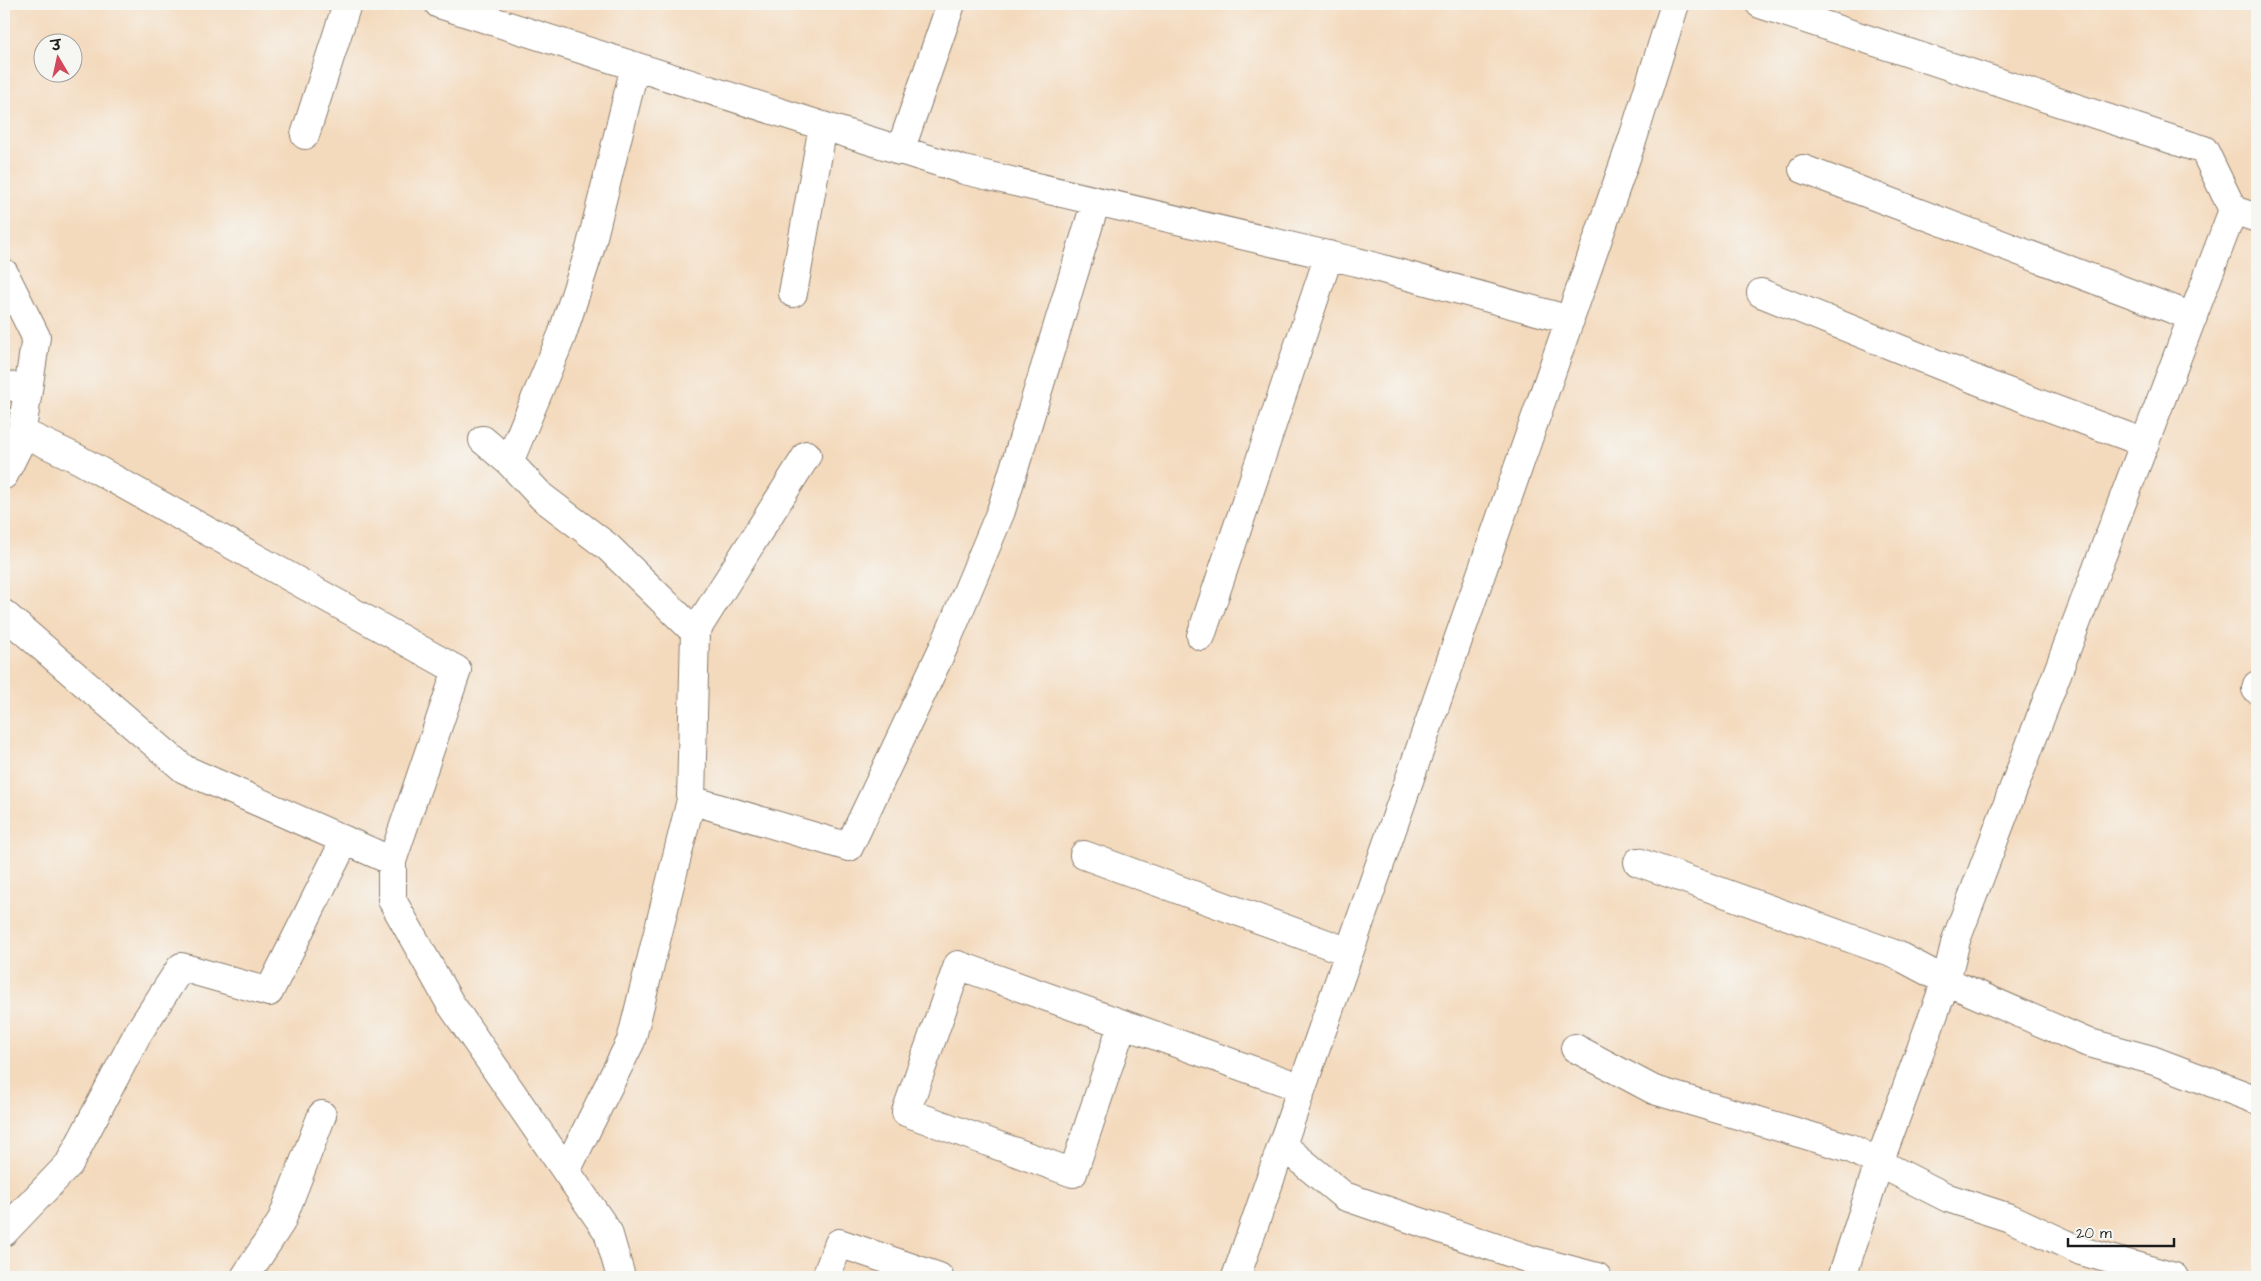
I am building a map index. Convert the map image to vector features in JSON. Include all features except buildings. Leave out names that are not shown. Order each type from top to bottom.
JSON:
[{"type":"street","points":[[305,136],[347,4]]},
{"type":"street","points":[[439,4],[964,170],[1329,255],[1570,320]]},
{"type":"street","points":[[900,151],[951,4]]},
{"type":"street","points":[[1236,1277],[1633,138],[1675,4]]},
{"type":"street","points":[[1760,4],[2204,150],[2245,214],[2193,317],[1956,940],[1946,981],[1879,1163],[1842,1277]]},
{"type":"street","points":[[509,462],[558,344],[587,257],[635,66]]},
{"type":"street","points":[[792,293],[823,126]]},
{"type":"street","points":[[1803,169],[2193,317]]},
{"type":"street","points":[[691,800],[850,847],[946,642],[1001,511],[1096,201]]},
{"type":"street","points":[[1200,636],[1329,255]]},
{"type":"street","points":[[4,273],[36,337],[16,388],[22,432],[20,443],[4,475]]},
{"type":"street","points":[[1761,293],[1989,385],[2145,443]]},
{"type":"street","points":[[22,432],[78,459],[457,670],[392,861],[392,900],[450,1003],[608,1232],[621,1277]]},
{"type":"street","points":[[483,440],[509,462],[542,497],[608,548],[695,632]]},
{"type":"street","points":[[566,1171],[631,1041],[691,800],[695,632],[807,455]]},
{"type":"street","points":[[4,614],[184,769],[392,861]]},
{"type":"street","points":[[4,1232],[69,1164],[138,1032],[181,967],[269,992],[345,840]]},
{"type":"street","points":[[1084,855],[1350,952]]},
{"type":"street","points":[[1638,862],[1897,955],[1946,981],[2086,1042],[2152,1060],[2257,1100]]},
{"type":"street","points":[[1122,1025],[1073,1173],[906,1112],[958,964],[1122,1025],[1302,1088]]},
{"type":"street","points":[[1575,1048],[1654,1090],[1850,1148],[1948,1198],[2010,1218],[2081,1251],[2174,1277]]},
{"type":"street","points":[[245,1277],[281,1222],[322,1115]]},
{"type":"street","points":[[1282,1145],[1344,1196],[1529,1259],[1597,1277]]},
{"type":"street","points":[[826,1277],[839,1243],[939,1277]]}]
